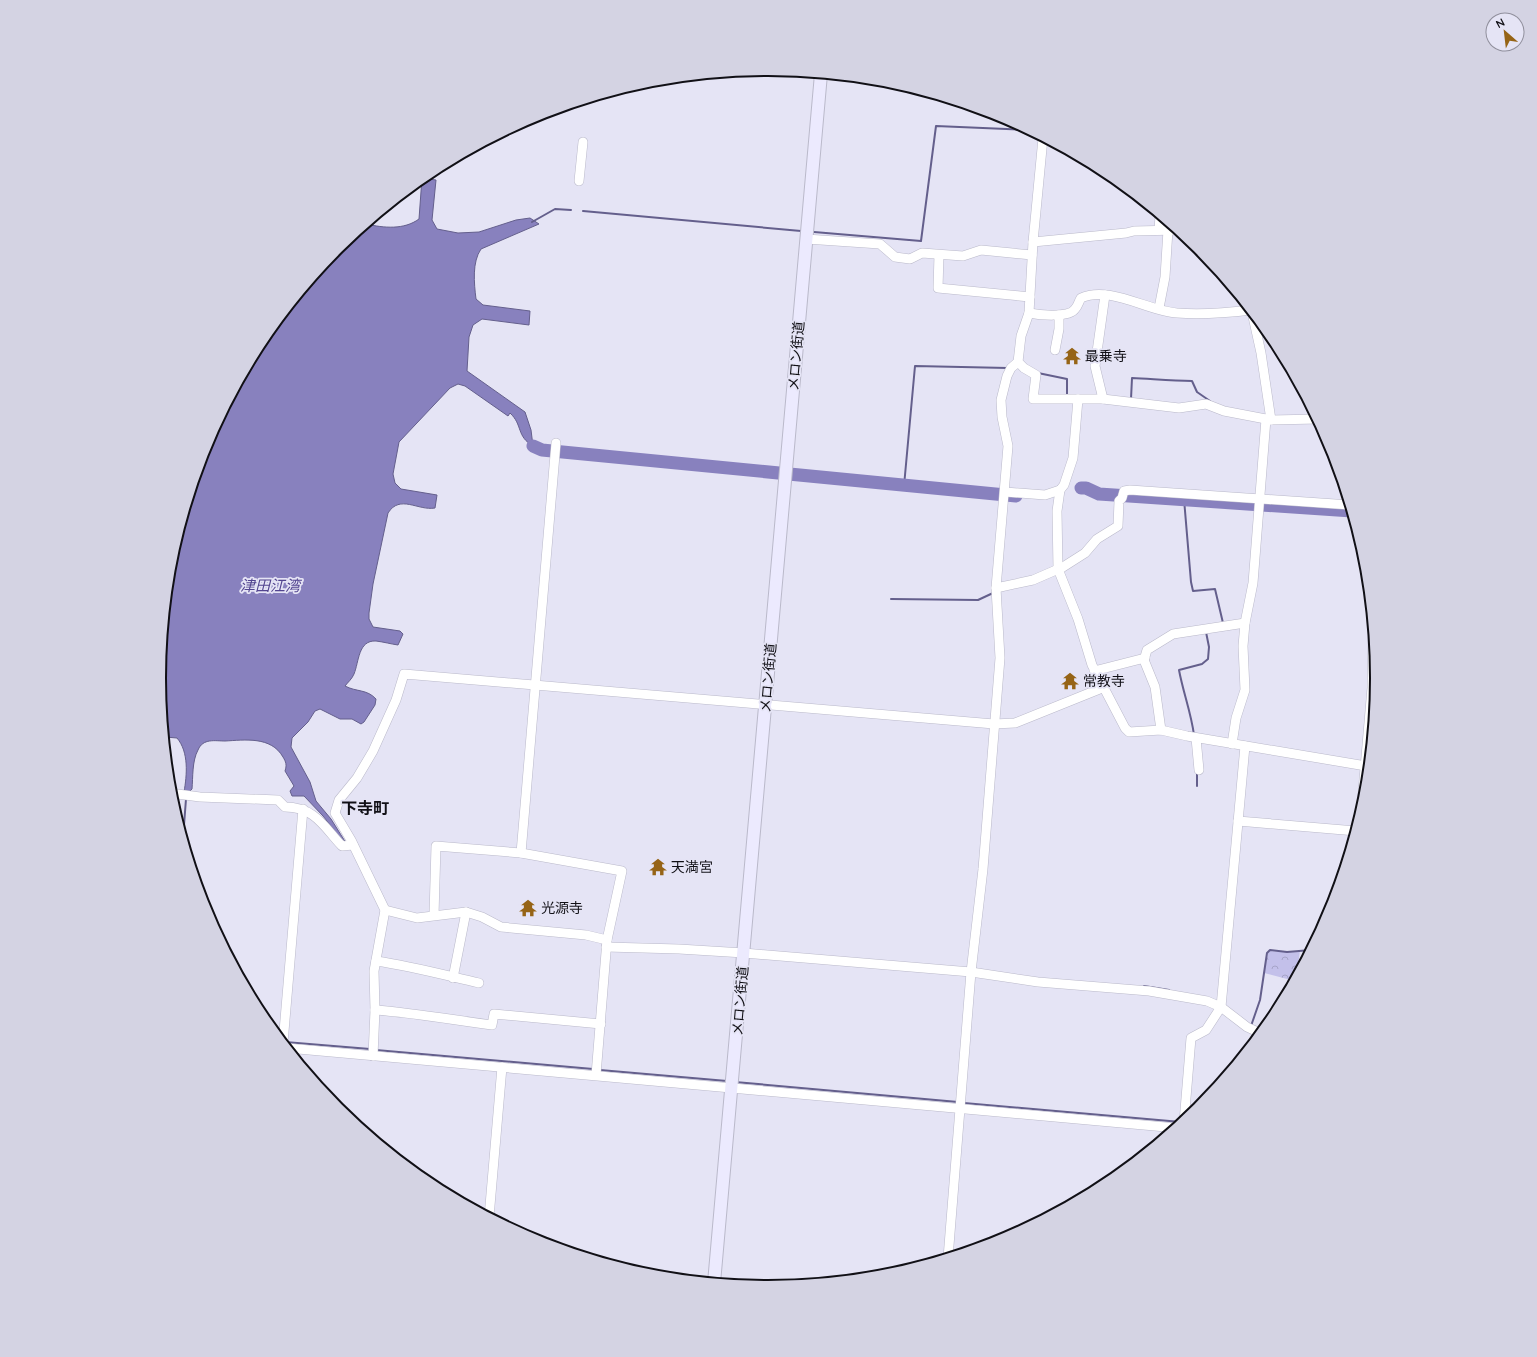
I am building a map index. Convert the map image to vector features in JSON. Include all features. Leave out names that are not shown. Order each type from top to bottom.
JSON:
[{"type":"street","name":"メロン街道","points":[[714,1279],[733,1083],[821,78]]},
{"type":"street","points":[[579,181],[583,142]]},
{"type":"street","points":[[948,1253],[971,972],[983,869],[1000,658],[996,588],[1008,446],[1002,417],[1001,400],[1007,376],[1011,368],[1018,362],[1019,346],[1029,313],[1033,242],[1043,142]]},
{"type":"street","points":[[1159,308],[1165,277],[1164,230],[1162,223]]},
{"type":"street","points":[[1033,242],[1134,231],[1170,230]]},
{"type":"street","points":[[806,239],[880,244],[895,257],[910,259],[922,253],[964,256],[981,250],[1032,255]]},
{"type":"street","points":[[939,255],[938,288],[1030,298]]},
{"type":"street","points":[[1029,313],[1059,315],[1071,313],[1075,310],[1081,298],[1088,295],[1105,295],[1175,313],[1194,314],[1245,311]]},
{"type":"street","points":[[1103,399],[1095,366],[1105,295]]},
{"type":"street","points":[[1055,350],[1059,329],[1059,315]]},
{"type":"street","points":[[1232,744],[1236,718],[1245,690],[1243,646],[1245,623],[1253,583],[1269,419],[1261,353],[1255,324]]},
{"type":"street","points":[[1018,362],[1024,368],[1036,375],[1033,399],[1103,399],[1179,408],[1206,404],[1224,411],[1269,419],[1312,419]]},
{"type":"street","points":[[1078,400],[1073,458],[1064,485],[1060,490],[1057,511],[1058,569],[1078,619],[1086,642],[1088,656],[1094,671],[1102,688],[1129,732],[1161,730],[1196,738],[1364,766]]},
{"type":"street","points":[[520,853],[556,443]]},
{"type":"street","points":[[1005,494],[1045,495],[1060,490]]},
{"type":"street","points":[[996,588],[1033,580],[1058,569],[1085,553],[1097,539],[1118,526],[1119,501],[1124,492],[1130,490],[1260,502],[1345,505]]},
{"type":"street","points":[[1161,730],[1155,687],[1145,658],[1147,650],[1173,634],[1245,623]]},
{"type":"street","points":[[1094,671],[1145,658]]},
{"type":"street","points":[[373,1051],[375,1010],[374,971],[385,910],[353,845],[335,813],[336,807],[373,751],[396,700],[404,674],[994,724],[1015,723],[1102,688]]},
{"type":"street","points":[[1369,730],[1370,712]]},
{"type":"street","points":[[1196,738],[1199,770]]},
{"type":"street","points":[[1185,1114],[1191,1038],[1206,1030],[1221,1007],[1245,746]]},
{"type":"street","points":[[178,794],[200,797],[278,800],[285,807],[303,809],[314,816],[342,846],[353,845]]},
{"type":"street","points":[[283,1035],[303,809]]},
{"type":"street","points":[[1238,821],[1351,831]]},
{"type":"street","points":[[434,915],[436,846],[520,853],[622,871],[607,944],[596,1071]]},
{"type":"street","points":[[385,910],[417,918],[466,912],[482,917],[501,927],[586,935],[607,944],[744,953],[971,972],[1038,982],[1149,991],[1207,1001],[1221,1007],[1247,1027],[1256,1031]]},
{"type":"street","points":[[453,978],[466,912]]},
{"type":"street","points":[[376,961],[424,969],[453,978],[479,983]]},
{"type":"street","points":[[375,1010],[412,1013],[433,1018],[492,1025],[494,1014],[601,1024]]},
{"type":"street","points":[[294,1048],[373,1051],[502,1068],[596,1071],[733,1083],[961,1104],[1170,1127]]},
{"type":"street","points":[[489,1212],[502,1068]]},
{"type":"green space","points":[[1270,951],[1300,951],[1298,965],[1290,980],[1264,973],[1268,953]]},
{"type":"water","name":"津田江湾","points":[[432,179],[436,180],[432,220],[437,229],[458,233],[479,232],[516,220],[530,218],[539,224],[481,249],[478,254],[474,273],[476,299],[483,305],[530,311],[529,325],[482,319],[473,325],[469,337],[467,371],[525,412],[531,430],[533,446],[524,438],[517,422],[510,413],[508,416],[465,386],[458,384],[450,388],[399,442],[393,474],[395,483],[401,489],[437,495],[435,508],[404,504],[393,507],[388,513],[373,584],[369,619],[373,627],[400,631],[403,634],[398,645],[376,641],[366,644],[362,648],[353,676],[345,686],[365,692],[376,699],[375,705],[364,722],[361,724],[352,719],[340,719],[320,709],[315,711],[308,722],[292,738],[291,747],[310,782],[316,801],[331,819],[346,843],[345,844],[323,816],[304,796],[292,796],[290,791],[294,786],[285,771],[286,765],[284,759],[278,750],[265,742],[241,740],[206,742],[200,746],[196,754],[193,769],[192,789],[189,792],[184,792],[186,764],[184,750],[177,738],[169,737],[167,718],[167,639],[171,600],[187,523],[198,485],[212,448],[228,412],[247,377],[268,344],[316,281],[342,252],[371,226],[394,227],[407,225],[419,219],[421,187]]},
{"type":"waterway","points":[[814,232],[921,241],[936,126],[1016,129]]},
{"type":"waterway","points":[[532,222],[555,209],[571,210]]},
{"type":"waterway","points":[[583,211],[801,231]]},
{"type":"waterway","points":[[904,486],[915,366],[1008,368]]},
{"type":"waterway","points":[[1038,373],[1067,379],[1067,397]]},
{"type":"waterway","points":[[1131,399],[1132,378],[1192,381],[1197,392],[1210,401]]},
{"type":"waterway","points":[[533,446],[542,450],[1016,496]]},
{"type":"waterway","points":[[1081,488],[1086,488],[1099,494],[1346,511]]},
{"type":"waterway","points":[[1184,499],[1193,591],[1215,589],[1222,623]]},
{"type":"waterway","points":[[891,599],[978,600],[993,593]]},
{"type":"waterway","points":[[1194,735],[1179,670],[1202,664],[1208,659],[1209,647],[1206,632]]},
{"type":"waterway","points":[[1197,773],[1197,786]]},
{"type":"waterway","points":[[184,822],[186,799]]},
{"type":"waterway","points":[[1251,1026],[1260,1000],[1267,953],[1270,950],[1287,952],[1306,950]]},
{"type":"waterway","points":[[1144,986],[1169,990]]},
{"type":"waterway","points":[[289,1042],[370,1049]]},
{"type":"waterway","points":[[376,1050],[593,1069]]},
{"type":"waterway","points":[[600,1070],[727,1081]]},
{"type":"waterway","points":[[735,1082],[958,1102]]},
{"type":"waterway","points":[[964,1103],[1176,1122]]},
{"type":"place","name":"最乗寺","points":[[1072,356]]},
{"type":"place","name":"常教寺","points":[[1070,681]]},
{"type":"place","name":"天満宮","points":[[658,867]]},
{"type":"place","name":"光源寺","points":[[528,908]]},
{"type":"district","name":"下寺町","points":[[365,808]]}]
